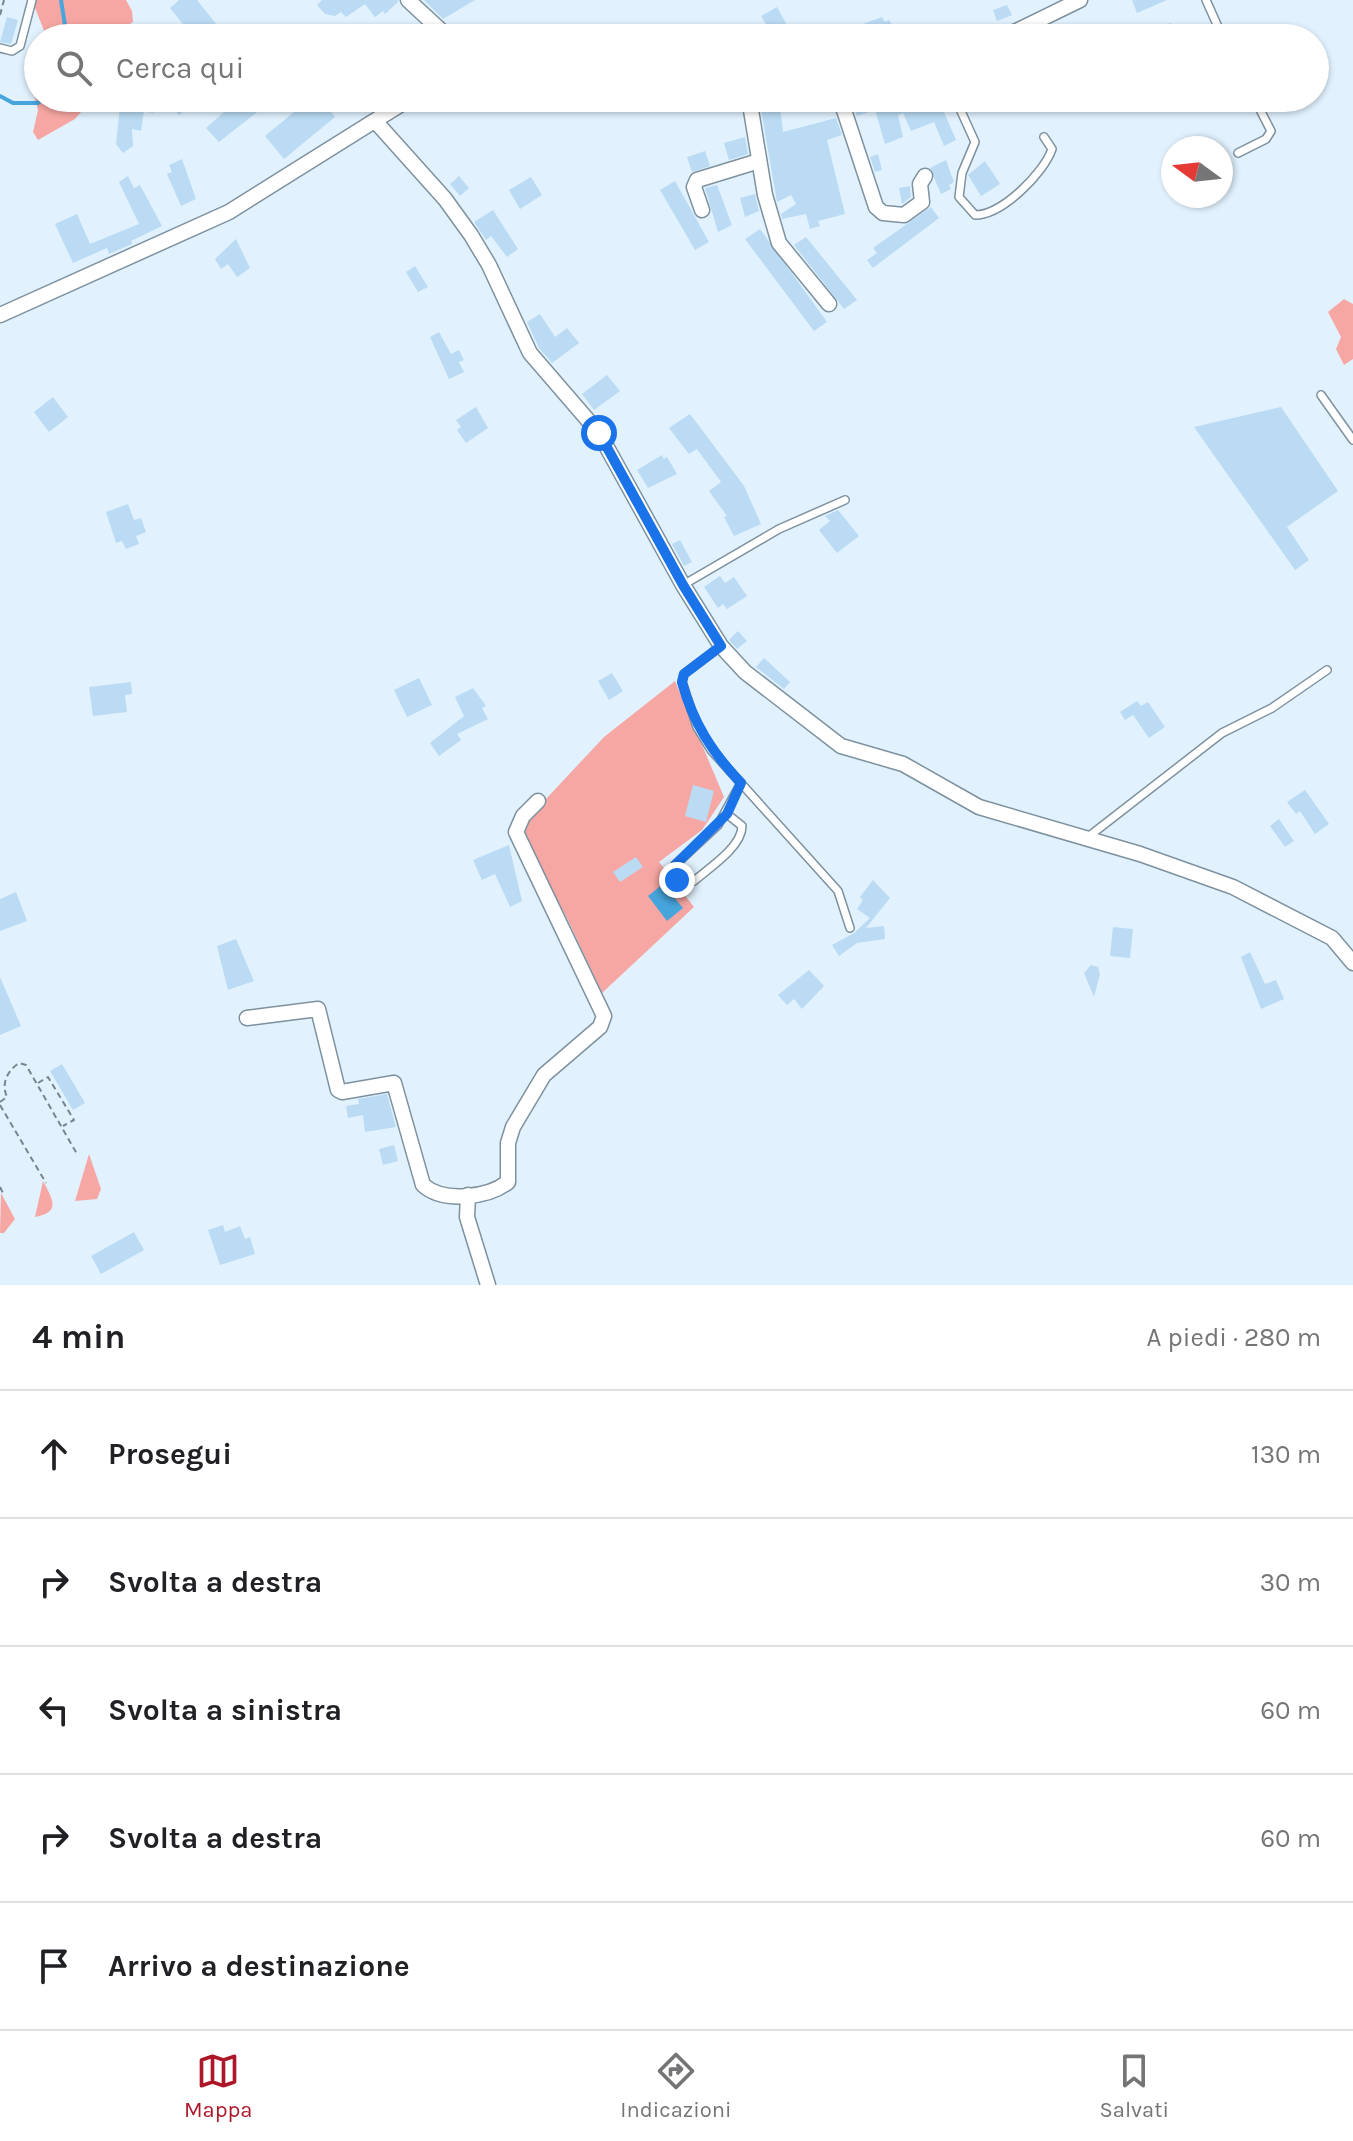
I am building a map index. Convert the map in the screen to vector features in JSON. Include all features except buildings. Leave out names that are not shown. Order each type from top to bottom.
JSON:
[{"type":"street","points":[[408,0],[434,24]]},
{"type":"street","points":[[1031,24],[1080,0]]},
{"type":"street","points":[[0,315],[229,212],[391,112]]},
{"type":"street","points":[[751,112],[759,161],[779,243],[829,304]]},
{"type":"street","points":[[845,112],[876,207],[883,213],[904,215],[922,202],[920,184],[925,176]]},
{"type":"street","points":[[376,122],[445,199],[471,235],[489,265],[530,353],[599,433],[683,585],[721,646],[745,672],[841,746],[903,764],[979,807],[1233,887],[1332,938],[1353,963]]},
{"type":"street","points":[[702,210],[694,187],[697,180],[759,161]]},
{"type":"street","points":[[247,1018],[318,1009],[338,1090],[342,1092],[394,1083],[423,1185],[432,1193],[468,1195],[499,1189],[508,1182],[508,1143],[513,1127],[544,1075],[600,1027],[604,1016],[516,832],[523,816],[538,801]]},
{"type":"street","points":[[468,1195],[467,1217],[488,1285]]},
{"type":"lane","points":[[26,24],[32,0]]},
{"type":"lane","points":[[1206,0],[1217,24]]},
{"type":"lane","points":[[0,48],[12,51],[20,46],[24,31]]},
{"type":"lane","points":[[961,112],[975,142],[962,173],[959,197],[975,215],[986,215],[1031,180],[1048,161],[1052,149],[1044,137]]},
{"type":"lane","points":[[1238,153],[1266,139],[1271,131],[1261,112]]},
{"type":"lane","points":[[1321,395],[1353,440]]},
{"type":"lane","points":[[683,585],[779,529],[845,500]]},
{"type":"lane","points":[[721,646],[684,674],[682,682],[697,727],[711,750],[838,891],[850,928]]},
{"type":"lane","points":[[1087,839],[1222,733],[1272,708],[1327,670]]},
{"type":"lane","points":[[727,814],[742,826],[742,833],[728,851],[694,881],[677,880],[675,865],[727,814],[741,783]]},
{"type":"path","points":[[0,15],[4,0]]},
{"type":"path","points":[[46,1183],[0,1104],[7,1097],[4,1088],[7,1077],[19,1063],[26,1065],[77,1154]]},
{"type":"path","points":[[37,1084],[48,1077],[74,1120],[62,1127]]},
{"type":"path","points":[[0,1187],[3,1193]]},
{"type":"shaded area","points":[[36,0],[126,0],[133,22],[41,24],[35,8]]},
{"type":"shaded area","points":[[38,112],[81,112],[75,119],[38,140],[33,132]]},
{"type":"shaded area","points":[[1344,299],[1353,304],[1353,359],[1344,365],[1336,349],[1341,337],[1328,312]]},
{"type":"shaded area","points":[[675,681],[724,797],[702,830],[659,862],[694,907],[602,993],[566,916],[526,846],[525,831],[530,816],[604,737]]},
{"type":"shaded area","points":[[89,1154],[101,1189],[97,1199],[75,1201]]},
{"type":"shaded area","points":[[43,1181],[52,1199],[52,1208],[35,1217]]},
{"type":"shaded area","points":[[1,1193],[15,1219],[4,1233],[0,1233]]},
{"type":"water","points":[[663,884],[683,908],[667,921],[648,896]]},
{"type":"waterway","points":[[61,0],[65,24]]},
{"type":"waterway","points":[[0,96],[13,103],[24,103]]},
{"type":"route","points":[[599,433],[683,585],[721,646],[684,674],[682,682],[697,727],[711,750],[741,783],[727,814],[675,865],[677,880]]}]
